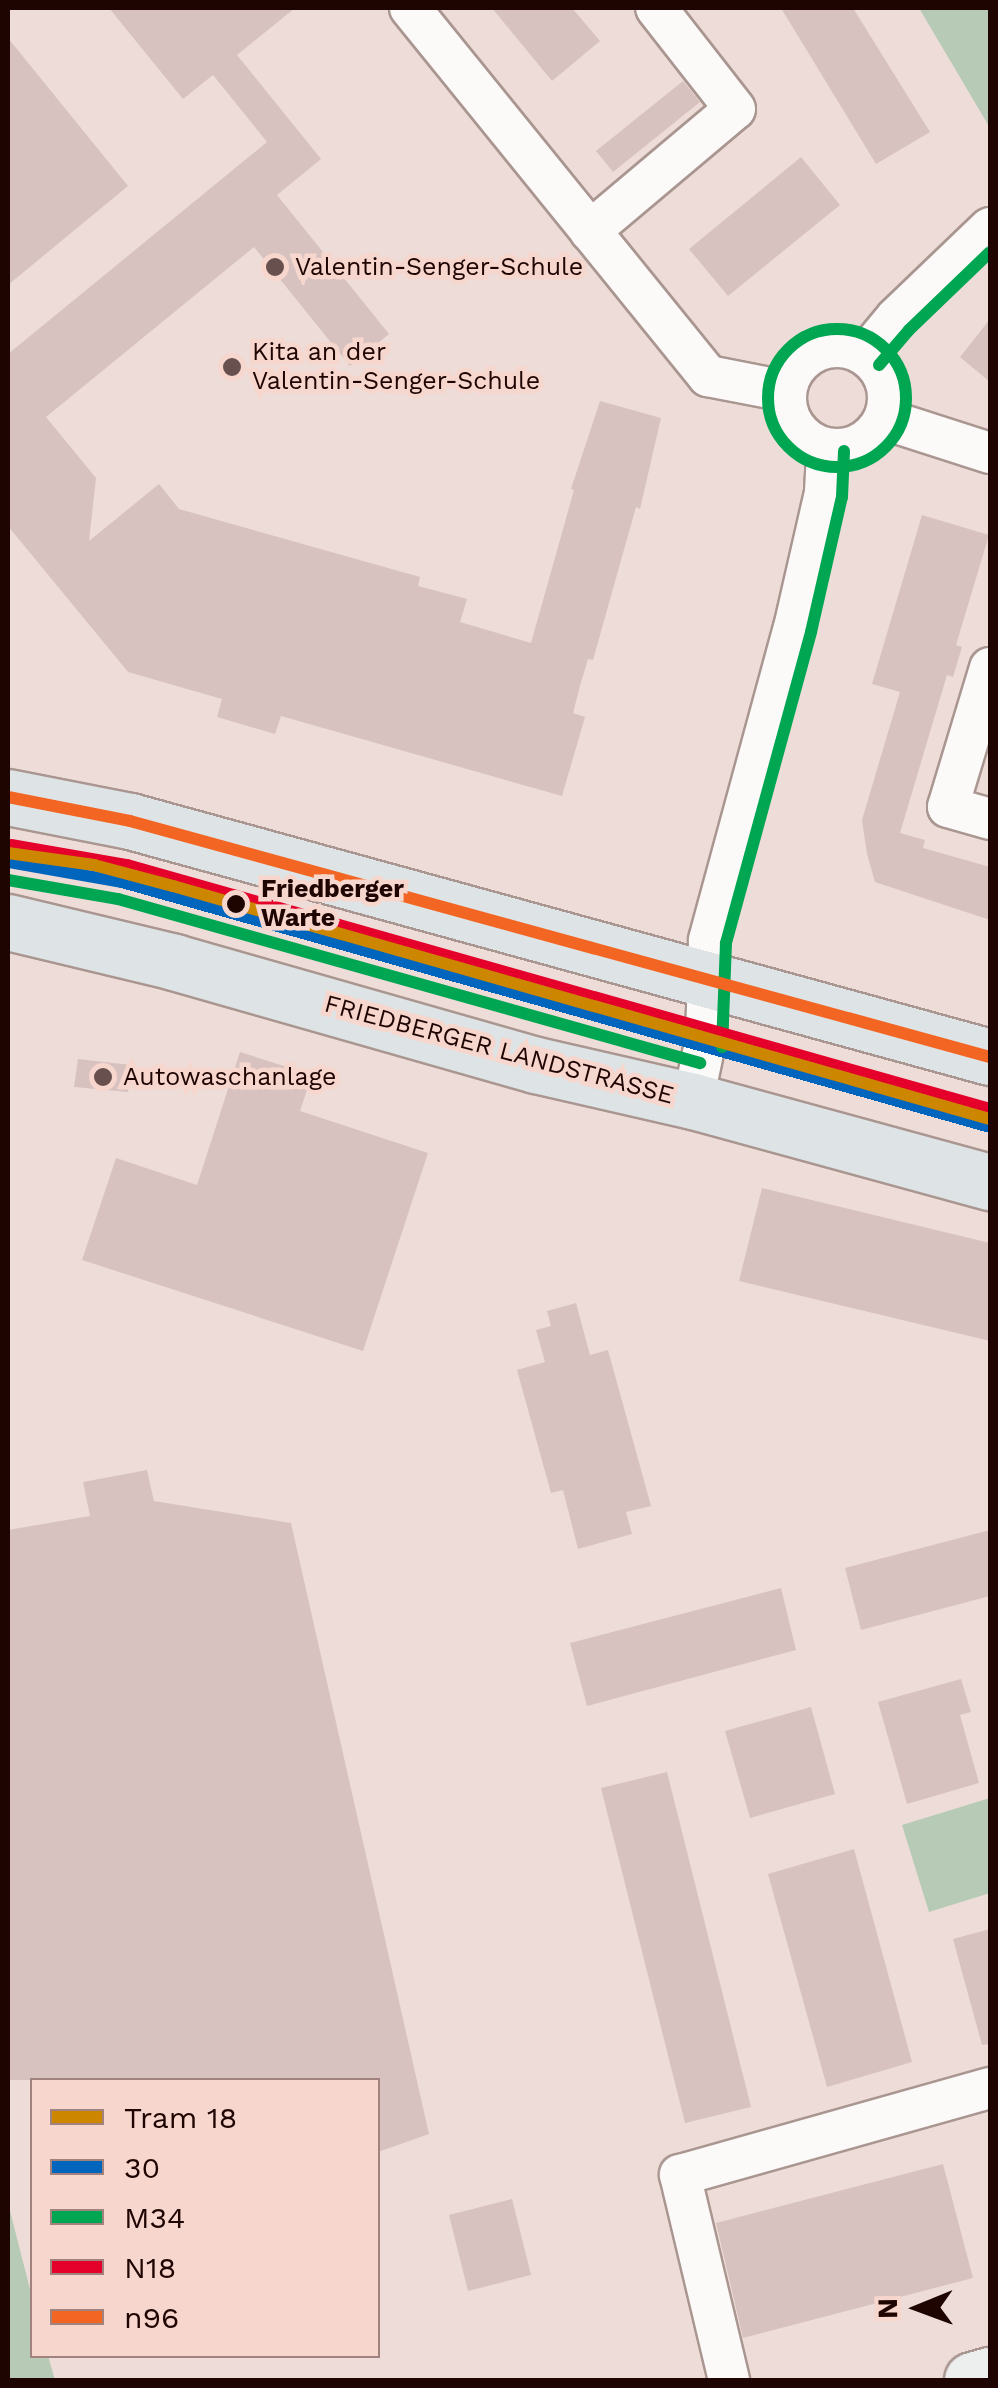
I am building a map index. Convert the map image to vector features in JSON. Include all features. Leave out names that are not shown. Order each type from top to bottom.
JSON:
[{"type":"main road","points":[[8,797],[130,821],[990,1057]]},
{"type":"main road","name":"FRIEDBERGER LANDSTRASSE","points":[[8,922],[201,970],[536,1065],[693,1101],[990,1182]]},
{"type":"main road","points":[[972,2380],[990,2376]]},
{"type":"street","points":[[410,8],[708,376],[785,391]]},
{"type":"street","points":[[590,231],[736,109],[656,8]]},
{"type":"street","points":[[866,354],[896,318],[990,228]]},
{"type":"street","points":[[841,346],[866,354],[884,376],[884,419],[880,428],[854,448],[827,450],[805,440],[786,412],[785,391],[797,365],[814,351],[841,346]]},
{"type":"street","points":[[884,419],[990,453]]},
{"type":"street","points":[[693,1101],[704,1055],[709,940],[794,628],[824,494],[827,450]]},
{"type":"street","points":[[990,668],[948,808],[990,819]]},
{"type":"street","points":[[729,2380],[680,2175],[990,2088]]},
{"type":"green space","points":[[919,8],[990,8],[990,128]]},
{"type":"green space","points":[[990,1798],[990,1893],[929,1912],[902,1825]]},
{"type":"green space","points":[[8,2203],[30,2289],[30,2358],[49,2358],[55,2380],[8,2380]]},
{"type":"building","points":[[109,8],[295,8],[237,55],[321,159],[277,195],[389,334],[350,366],[254,247],[46,417],[96,478],[89,541],[159,484],[179,509],[420,577],[418,586],[467,599],[460,622],[531,643],[574,490],[571,489],[600,401],[661,418],[640,509],[636,507],[593,660],[588,659],[580,686],[573,713],[585,717],[562,796],[281,716],[275,734],[217,717],[222,699],[128,672],[8,526],[8,354],[267,142],[213,75],[183,99]]},
{"type":"building","points":[[492,8],[572,8],[600,41],[552,81]]},
{"type":"building","points":[[781,8],[853,8],[930,132],[876,164]]},
{"type":"building","points":[[8,38],[128,186],[8,285]]},
{"type":"building","points":[[683,81],[700,102],[613,172],[596,151]]},
{"type":"building","points":[[801,157],[840,205],[728,296],[689,249]]},
{"type":"building","points":[[990,319],[990,382],[960,357]]},
{"type":"building","points":[[922,515],[989,535],[956,645],[962,647],[953,677],[947,675],[900,833],[925,840],[923,848],[990,867],[990,920],[875,882],[867,854],[862,820],[900,692],[872,684]]},
{"type":"building","points":[[240,1052],[312,1075],[300,1111],[428,1153],[363,1351],[82,1260],[116,1158],[197,1185]]},
{"type":"building","name":"Autowaschanlage","points":[[78,1059],[131,1065],[128,1092],[74,1087]]},
{"type":"building","points":[[762,1188],[990,1243],[990,1341],[739,1281]]},
{"type":"building","points":[[576,1303],[590,1355],[608,1350],[651,1506],[626,1512],[632,1534],[578,1549],[563,1490],[551,1493],[517,1370],[545,1362],[536,1330],[551,1326],[547,1311]]},
{"type":"building","points":[[147,1470],[154,1501],[291,1523],[429,2134],[380,2151],[380,2078],[8,2080],[8,1530],[90,1516],[83,1482]]},
{"type":"building","points":[[990,1530],[990,1596],[861,1630],[845,1568]]},
{"type":"building","points":[[781,1588],[796,1650],[587,1706],[570,1643]]},
{"type":"building","points":[[961,1679],[971,1712],[960,1715],[979,1783],[907,1804],[878,1702]]},
{"type":"building","points":[[811,1707],[835,1794],[750,1818],[725,1731]]},
{"type":"building","points":[[667,1772],[751,2107],[685,2123],[601,1788]]},
{"type":"building","points":[[854,1849],[912,2062],[827,2087],[768,1874]]},
{"type":"building","points":[[990,1929],[990,2044],[982,2045],[953,1939]]},
{"type":"building","points":[[943,2164],[973,2278],[743,2338],[716,2223]]},
{"type":"building","points":[[512,2199],[531,2275],[468,2291],[449,2215]]},
{"type":"tram line","name":"18","points":[[8,853],[94,865],[173,886],[990,1119]]},
{"type":"transit line","name":"M34","points":[[879,365],[909,330],[990,252]]},
{"type":"transit line","name":"M34","points":[[837,329],[863,335],[886,349],[900,372],[906,398],[900,424],[886,447],[863,461],[837,467],[811,461],[788,447],[774,424],[768,398],[774,372],[788,349],[811,335],[837,329]]},
{"type":"transit line","name":"M34","points":[[722,1047],[726,943],[811,632],[842,497],[844,451]]},
{"type":"transit line","name":"n96","points":[[8,797],[130,821],[990,1057]]},
{"type":"transit line","name":"N18","points":[[11,845],[127,865],[990,1109]]},
{"type":"transit line","name":"30","points":[[8,862],[122,882],[990,1127]]},
{"type":"transit line","name":"M34","points":[[8,880],[118,899],[700,1063]]},
{"type":"place","name":"Valentin-Senger-Schule","points":[[275,267]]},
{"type":"place","name":"Kita an der Valentin-Senger-Schule","points":[[232,367]]},
{"type":"place","name":"Friedberger Warte","points":[[236,904]]},
{"type":"place","name":"Autowaschanlage","points":[[103,1077]]}]
